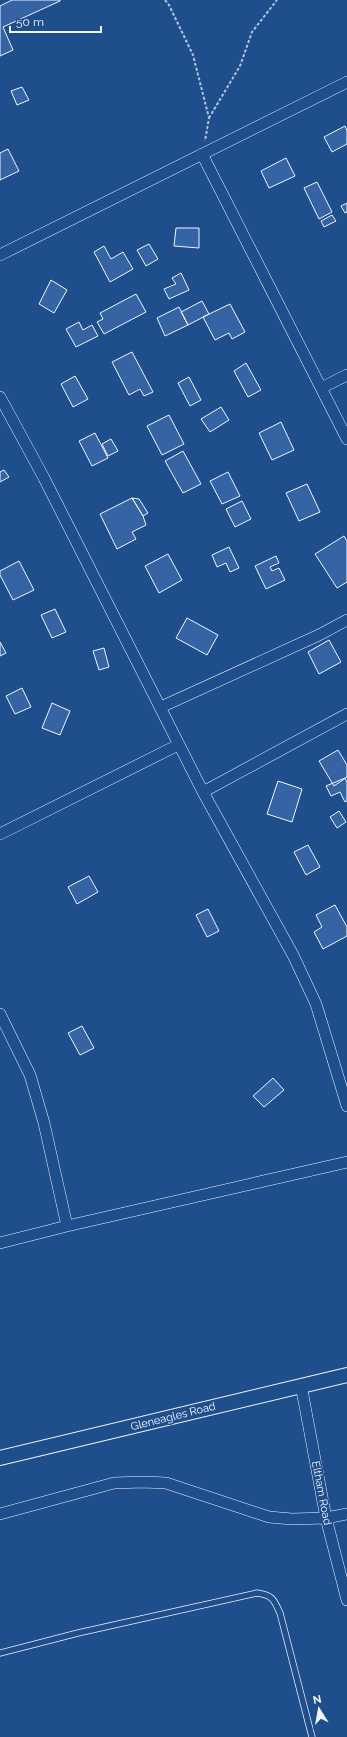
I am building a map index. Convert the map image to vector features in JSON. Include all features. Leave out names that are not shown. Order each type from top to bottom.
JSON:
[{"type":"street","points":[[0,255],[347,82]]},
{"type":"street","points":[[202,154],[347,439]]},
{"type":"street","points":[[321,388],[347,375]]},
{"type":"street","points":[[0,397],[44,478],[161,706],[178,745],[293,955],[312,997],[337,1069],[347,1106]]},
{"type":"street","points":[[161,706],[319,635],[347,620]]},
{"type":"street","points":[[203,792],[347,714]]},
{"type":"street","points":[[0,834],[178,745]]},
{"type":"street","points":[[0,1014],[30,1074],[44,1122],[67,1226]]},
{"type":"street","points":[[0,1243],[67,1226],[347,1162]]},
{"type":"street","name":"Gleneagles Road","points":[[0,1458],[347,1375]]},
{"type":"street","name":"Eltham Road","points":[[301,1385],[326,1518],[347,1600]]},
{"type":"street","points":[[0,1514],[114,1483],[143,1482],[166,1483],[269,1517],[292,1519],[326,1518],[347,1514]]},
{"type":"lane","points":[[0,1653],[78,1633],[242,1596],[257,1593],[268,1594],[274,1601],[280,1613],[312,1737]]},
{"type":"path","points":[[165,0],[169,5],[193,55],[210,118]]},
{"type":"path","points":[[202,154],[210,118],[240,66],[252,32],[277,0]]},
{"type":"building","points":[[12,0],[60,1],[3,27],[13,50],[0,56],[0,6]]},
{"type":"building","points":[[22,87],[29,100],[17,105],[11,91]]},
{"type":"building","points":[[345,126],[347,131],[347,144],[332,152],[324,137]]},
{"type":"building","points":[[8,149],[19,171],[0,180],[0,153]]},
{"type":"building","points":[[286,158],[295,176],[269,188],[261,171]]},
{"type":"building","points":[[317,182],[332,212],[319,219],[304,188]]},
{"type":"building","points":[[347,203],[347,212],[345,213],[341,206]]},
{"type":"building","points":[[332,215],[336,221],[324,227],[321,221]]},
{"type":"building","points":[[176,228],[199,228],[199,248],[174,246]]},
{"type":"building","points":[[149,244],[158,259],[146,266],[137,250]]},
{"type":"building","points":[[104,246],[111,259],[123,252],[133,269],[110,282],[94,252]]},
{"type":"building","points":[[181,273],[189,290],[169,299],[164,289],[176,284],[172,278]]},
{"type":"building","points":[[51,280],[67,290],[54,313],[39,304]]},
{"type":"building","points":[[136,294],[146,312],[104,334],[97,322],[103,319],[100,313]]},
{"type":"building","points":[[202,301],[209,314],[188,325],[181,312]]},
{"type":"building","points":[[230,304],[245,332],[232,339],[229,333],[215,340],[203,317]]},
{"type":"building","points":[[179,307],[188,325],[165,336],[157,318]]},
{"type":"building","points":[[79,322],[83,330],[92,325],[98,336],[76,347],[66,329]]},
{"type":"building","points":[[132,352],[153,392],[144,396],[140,389],[129,395],[112,362]]},
{"type":"building","points":[[246,363],[261,390],[248,397],[234,371]]},
{"type":"building","points":[[75,376],[88,399],[73,407],[61,384]]},
{"type":"building","points":[[189,377],[201,400],[190,406],[178,383]]},
{"type":"building","points":[[221,407],[229,420],[210,432],[201,419]]},
{"type":"building","points":[[169,415],[184,444],[162,455],[147,426]]},
{"type":"building","points":[[281,422],[294,450],[272,460],[259,433]]},
{"type":"building","points":[[95,433],[108,458],[92,466],[79,441]]},
{"type":"building","points":[[111,439],[118,451],[108,456],[102,444]]},
{"type":"building","points":[[183,451],[201,484],[183,493],[165,461]]},
{"type":"building","points":[[4,470],[9,477],[0,482],[0,472]]},
{"type":"building","points":[[228,472],[240,496],[222,504],[210,481]]},
{"type":"building","points":[[307,484],[320,512],[299,521],[286,493]]},
{"type":"building","points":[[132,498],[143,516],[146,525],[132,532],[136,539],[117,549],[100,514]]},
{"type":"building","points":[[132,498],[139,499],[148,513],[143,516]]},
{"type":"building","points":[[242,501],[251,519],[235,527],[226,509]]},
{"type":"building","points":[[344,536],[347,541],[347,582],[337,588],[315,554]]},
{"type":"building","points":[[229,547],[239,568],[230,572],[226,563],[217,567],[212,555]]},
{"type":"building","points":[[168,554],[182,580],[159,593],[145,566]]},
{"type":"building","points":[[276,556],[279,563],[270,567],[272,571],[279,568],[285,580],[266,589],[255,566]]},
{"type":"building","points":[[19,561],[34,590],[13,600],[0,575],[0,571]]},
{"type":"building","points":[[55,609],[66,632],[52,638],[41,615]]},
{"type":"building","points":[[187,618],[218,635],[207,655],[176,638]]},
{"type":"building","points":[[329,640],[341,662],[319,674],[308,652]]},
{"type":"building","points":[[0,642],[6,653],[0,656]]},
{"type":"building","points":[[104,648],[109,667],[99,670],[93,651]]},
{"type":"building","points":[[22,688],[31,707],[15,714],[6,696]]},
{"type":"building","points":[[52,703],[70,711],[60,735],[42,728]]},
{"type":"building","points":[[338,750],[347,765],[347,777],[334,786],[319,761]]},
{"type":"building","points":[[345,778],[347,782],[347,801],[345,802],[340,792],[331,796],[326,786]]},
{"type":"building","points":[[278,781],[302,789],[292,822],[267,814]]},
{"type":"building","points":[[339,811],[346,822],[337,828],[330,817]]},
{"type":"building","points":[[308,845],[320,867],[306,875],[294,852]]},
{"type":"building","points":[[89,876],[98,892],[77,904],[68,887]]},
{"type":"building","points":[[335,905],[347,927],[347,936],[323,949],[314,932],[322,927],[316,915]]},
{"type":"building","points":[[208,909],[219,931],[207,937],[196,915]]},
{"type":"building","points":[[82,1026],[94,1048],[80,1055],[68,1033]]},
{"type":"building","points":[[273,1078],[284,1090],[264,1107],[253,1096]]}]
